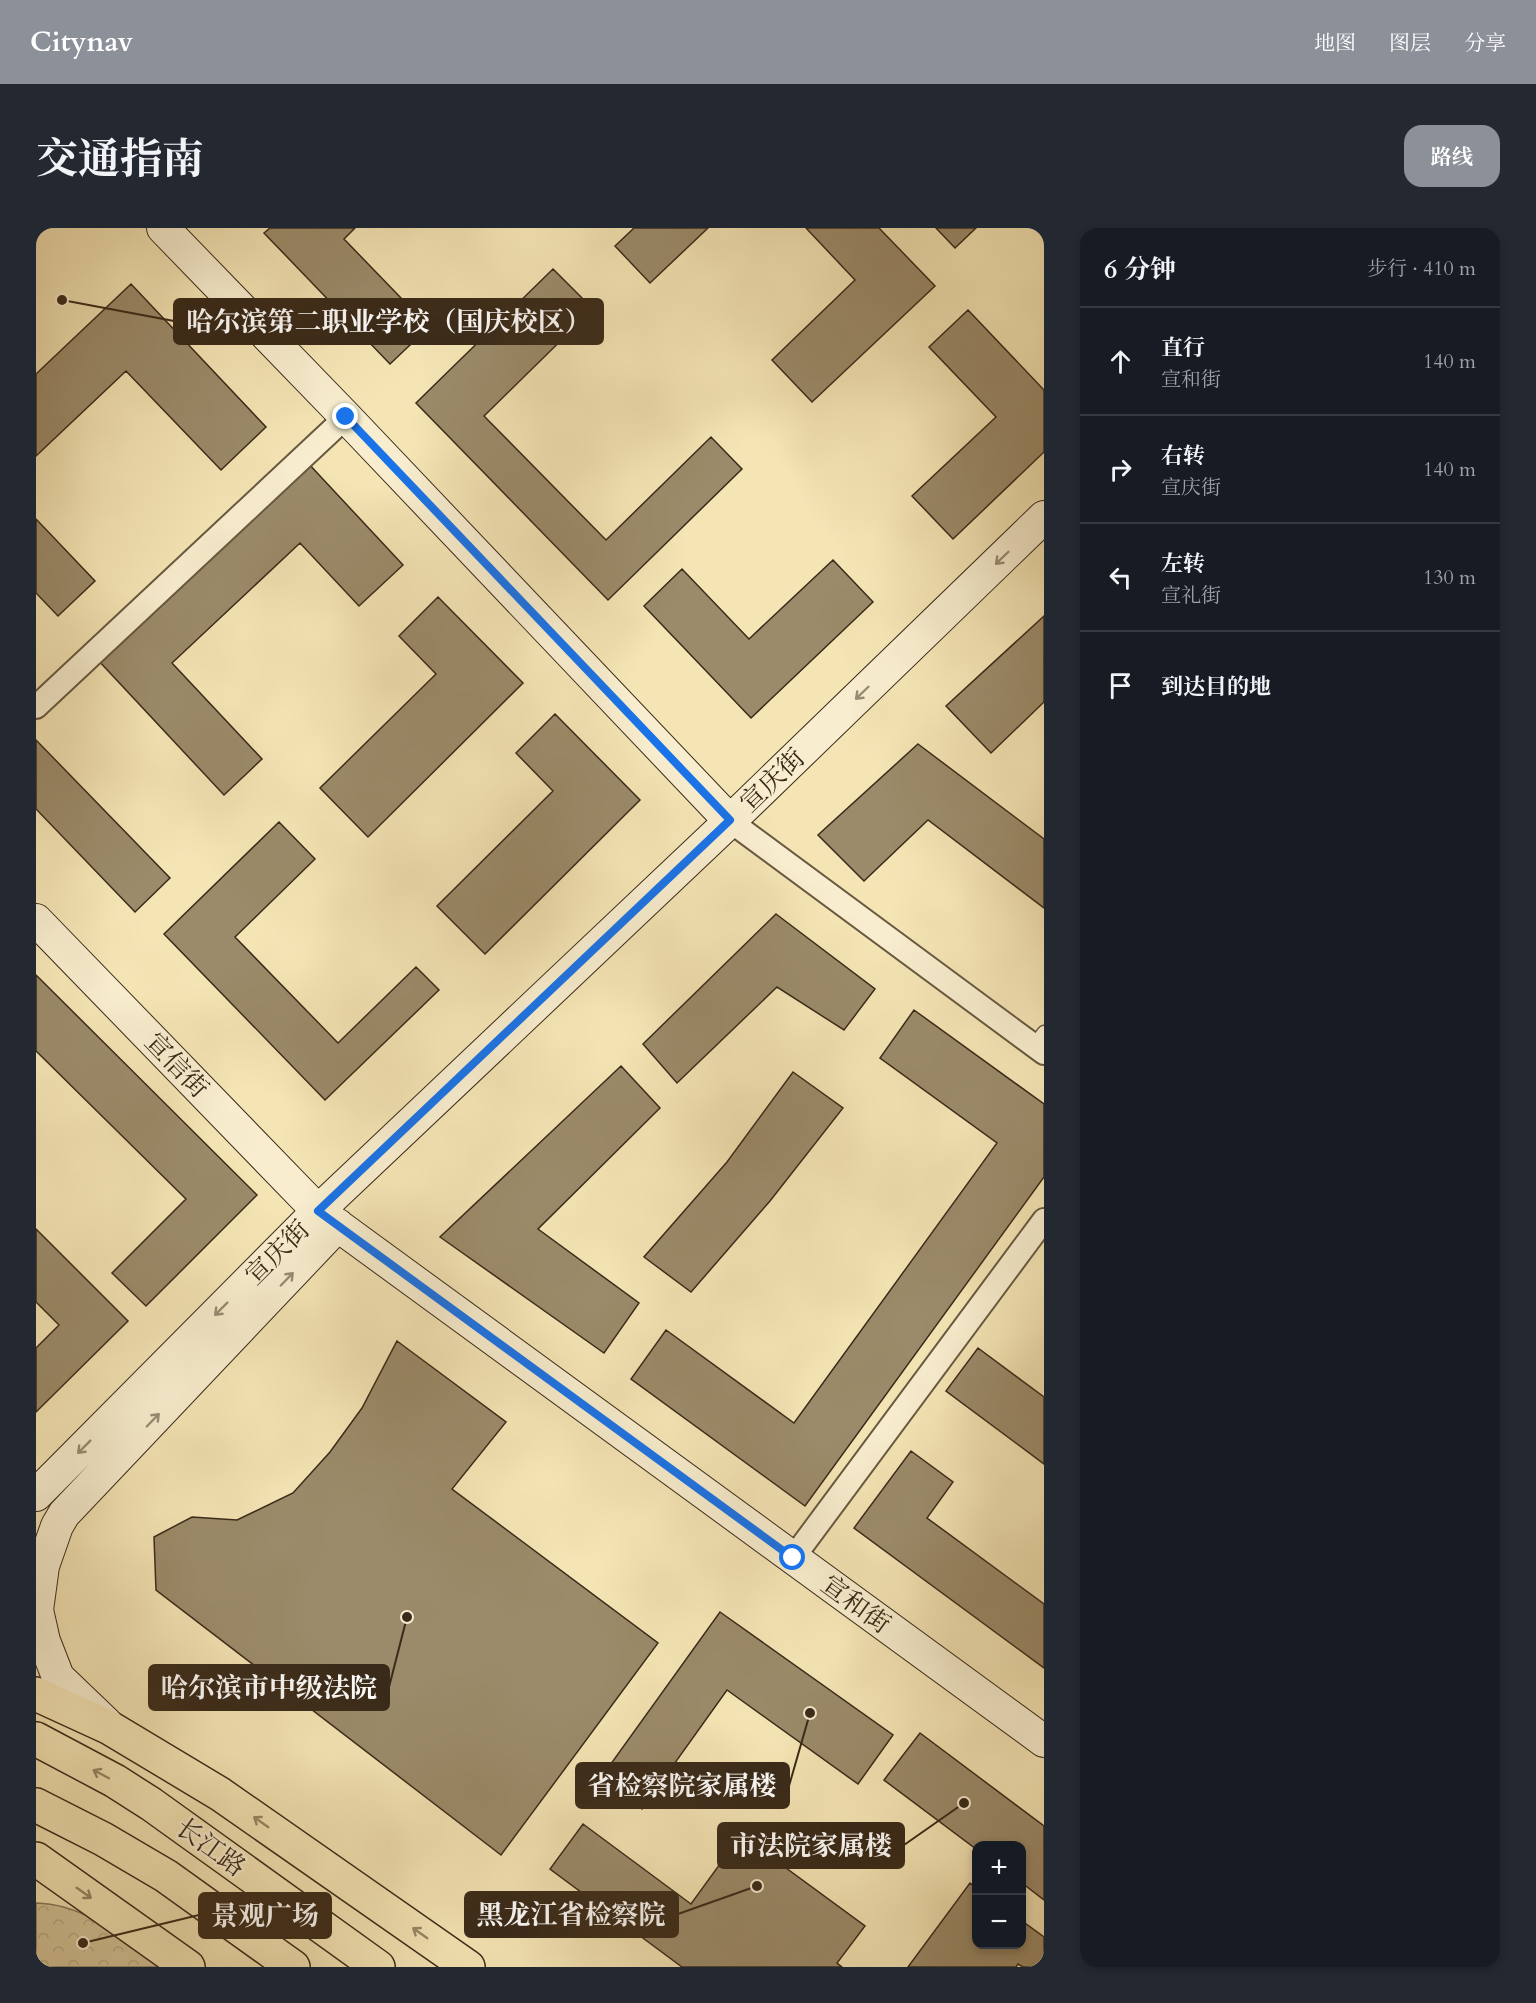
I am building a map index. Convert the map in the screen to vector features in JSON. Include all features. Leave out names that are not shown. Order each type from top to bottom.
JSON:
[{"type":"main road","points":[[36,1694],[111,1728],[220,1794],[468,1967]]},
{"type":"main road","name":"长江路","points":[[36,1739],[115,1781],[151,1804],[378,1967]]},
{"type":"main road","name":"长江路","points":[[36,1805],[104,1839],[166,1876],[292,1967]]},
{"type":"main road","points":[[36,1859],[188,1967]]},
{"type":"street","points":[[164,228],[730,820],[1041,1044]]},
{"type":"street","points":[[36,707],[346,417]]},
{"type":"street","name":"宣庆街","points":[[36,1495],[328,1218],[730,820],[1044,517]]},
{"type":"street","name":"宣信街","points":[[36,920],[328,1218]]},
{"type":"street","points":[[111,1728],[58,1677],[44,1641],[38,1610],[43,1566],[57,1526],[64,1514],[328,1218]]},
{"type":"street","name":"宣和街","points":[[328,1218],[1044,1742]]},
{"type":"street","points":[[793,1558],[1044,1220]]},
{"type":"green space","points":[[36,1903],[72,1909],[88,1916],[120,1935],[164,1967],[36,1967]]},
{"type":"building","points":[[270,228],[355,228],[344,239],[429,327],[390,364],[264,233]]},
{"type":"building","points":[[634,228],[708,228],[650,283],[615,246]]},
{"type":"building","points":[[806,228],[879,228],[935,286],[812,402],[772,360],[855,280]]},
{"type":"building","points":[[936,228],[976,228],[955,248]]},
{"type":"building","points":[[553,269],[593,309],[484,416],[606,540],[711,437],[742,469],[608,600],[416,403]]},
{"type":"building","points":[[131,284],[266,427],[221,470],[126,371],[36,456],[36,374]]},
{"type":"building","points":[[968,310],[1044,390],[1044,452],[953,539],[912,496],[996,417],[929,347]]},
{"type":"building","points":[[307,462],[403,565],[359,606],[300,543],[172,663],[262,759],[224,795],[97,659]]},
{"type":"building","points":[[36,519],[95,581],[58,616],[36,593]]},
{"type":"building","points":[[833,560],[873,602],[751,718],[644,606],[682,569],[749,639]]},
{"type":"building","points":[[438,597],[523,683],[368,837],[320,788],[436,674],[399,636]]},
{"type":"building","points":[[1044,616],[1044,702],[991,753],[946,706]]},
{"type":"building","points":[[555,714],[640,800],[485,954],[437,906],[553,791],[516,753]]},
{"type":"building","points":[[36,740],[170,878],[135,912],[36,809]]},
{"type":"building","points":[[918,744],[1044,839],[1044,908],[928,820],[864,881],[818,835]]},
{"type":"building","points":[[279,822],[315,859],[235,937],[338,1043],[416,967],[439,990],[325,1100],[164,934]]},
{"type":"building","points":[[776,914],[875,989],[844,1030],[777,987],[677,1083],[643,1044]]},
{"type":"building","points":[[36,975],[257,1195],[146,1306],[112,1273],[186,1199],[36,1051]]},
{"type":"building","points":[[914,1010],[1044,1104],[1044,1177],[805,1506],[631,1379],[666,1330],[794,1423],[997,1143],[880,1058]]},
{"type":"building","points":[[621,1066],[660,1108],[538,1229],[639,1303],[604,1353],[440,1237]]},
{"type":"building","points":[[793,1072],[843,1108],[770,1201],[691,1292],[644,1257],[727,1162]]},
{"type":"building","points":[[36,1229],[128,1321],[36,1412],[36,1348],[59,1325],[36,1302]]},
{"type":"building","points":[[397,1341],[506,1422],[452,1489],[658,1643],[501,1855],[156,1590],[154,1537],[192,1517],[237,1520],[293,1493],[330,1452],[362,1408]]},
{"type":"building","points":[[978,1348],[1044,1397],[1044,1464],[946,1391]]},
{"type":"building","points":[[911,1451],[953,1482],[927,1518],[1044,1604],[1044,1668],[854,1528]]},
{"type":"building","points":[[720,1612],[893,1735],[858,1784],[727,1690],[642,1809],[600,1779]]},
{"type":"building","points":[[920,1733],[1044,1826],[1044,1900],[1026,1886],[1026,1841],[972,1841],[972,1846],[884,1780]]},
{"type":"building","points":[[583,1824],[691,1904],[741,1835],[865,1926],[837,1963],[842,1967],[682,1967],[550,1869]]},
{"type":"building","points":[[970,1883],[972,1885],[972,1949],[1026,1949],[1026,1924],[1044,1937],[1044,1967],[1023,1967],[1018,1964],[1016,1967],[908,1967]]},
{"type":"place","name":"哈尔滨第二职业学校（国庆校区）","points":[[62,300]]},
{"type":"place","name":"哈尔滨市中级法院","points":[[407,1617]]},
{"type":"place","name":"省检察院家属楼","points":[[810,1713]]},
{"type":"place","name":"市法院家属楼","points":[[964,1803]]},
{"type":"place","name":"黑龙江省检察院","points":[[757,1886]]},
{"type":"place","name":"景观广场","points":[[83,1943]]},
{"type":"route","points":[[346,417],[730,820],[318,1211],[793,1558]]}]
